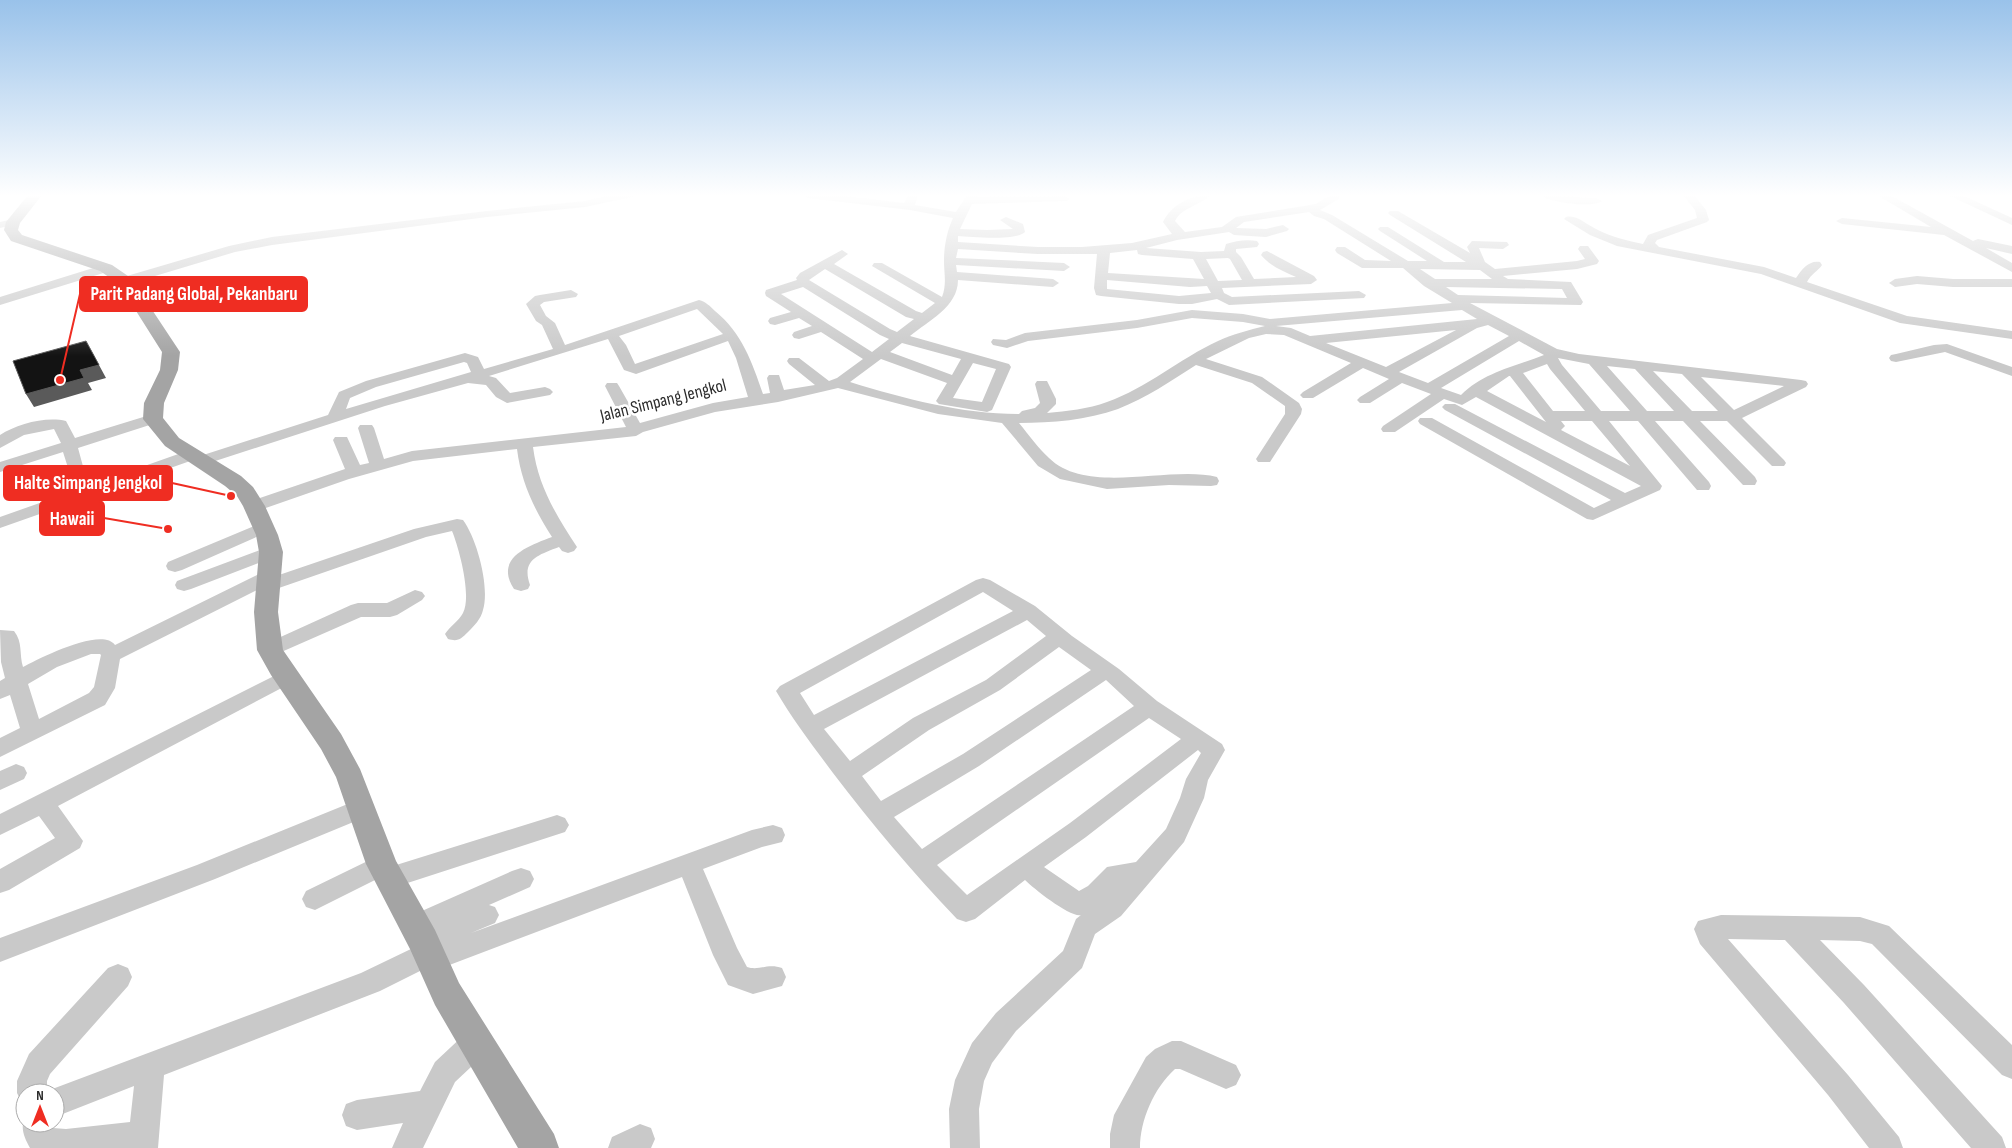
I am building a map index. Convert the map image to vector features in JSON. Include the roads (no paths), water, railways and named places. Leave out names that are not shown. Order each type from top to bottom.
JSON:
[{"type":"main road","points":[[48,249],[106,268],[125,281],[171,352],[170,370],[154,403],[153,420],[166,435],[195,458],[233,481],[259,516],[270,571],[266,621],[270,650],[286,677],[331,742],[350,778],[360,809],[385,871],[424,945],[447,994],[540,1148]]},
{"type":"street","points":[[125,281],[235,249]]},
{"type":"street","points":[[878,266],[944,304],[950,293],[953,276],[950,261],[951,249]]},
{"type":"street","points":[[1052,249],[1120,249]]},
{"type":"street","points":[[1126,249],[1138,265]]},
{"type":"street","points":[[1230,249],[1230,254]]},
{"type":"street","points":[[1379,249],[1406,265],[1483,322],[1518,336],[1551,354],[1801,384],[1733,416],[1550,416]]},
{"type":"street","points":[[1414,249],[1441,266]]},
{"type":"street","points":[[1453,249],[1487,269],[1505,283]]},
{"type":"street","points":[[1474,249],[1475,256],[1487,269]]},
{"type":"street","points":[[1341,250],[1362,264],[1487,269],[1577,265],[1593,261],[1584,249]]},
{"type":"street","points":[[1648,249],[1746,267],[1800,282],[1910,322],[2012,335]]},
{"type":"street","points":[[1976,249],[2012,268]]},
{"type":"street","points":[[1060,275],[1066,250]]},
{"type":"street","points":[[1104,250],[1100,288],[1101,292],[1108,294],[1192,300],[1214,287],[1311,280],[1275,262],[1267,255]]},
{"type":"street","points":[[842,254],[804,276],[802,278],[804,282],[885,332],[1004,367],[987,407],[944,400],[969,357]]},
{"type":"street","points":[[1138,265],[1174,267],[1197,255],[1230,254],[1235,257],[1250,283]]},
{"type":"street","points":[[1197,255],[1214,287]]},
{"type":"street","points":[[950,261],[1060,275]]},
{"type":"street","points":[[826,264],[911,314],[926,318]]},
{"type":"street","points":[[1101,276],[1138,265],[1174,267],[1214,287],[1229,300],[1250,301],[1359,295]]},
{"type":"street","points":[[1800,282],[1807,271],[1816,265]]},
{"type":"street","points":[[0,301],[106,268]]},
{"type":"street","points":[[953,276],[1022,286],[1060,275]]},
{"type":"street","points":[[1895,283],[1920,280],[1953,283],[2012,283]]},
{"type":"street","points":[[804,282],[771,293],[822,327],[875,356],[906,363],[955,381]]},
{"type":"street","points":[[794,361],[832,385],[931,410],[1020,420],[1081,413],[1110,406],[1137,396],[1194,360],[1269,324],[1457,302],[1576,302],[1566,285],[1429,282]]},
{"type":"street","points":[[561,350],[552,334],[542,327],[541,318],[533,307],[534,302],[570,294]]},
{"type":"street","points":[[1250,301],[1269,324]]},
{"type":"street","points":[[0,523],[195,458],[464,378],[489,375],[699,304],[720,321],[732,335],[744,361],[756,400]]},
{"type":"street","name":"Jalan Simpang Jengkol","points":[[175,566],[259,516],[354,472],[378,465],[435,453],[607,436],[610,446],[617,446],[656,424],[713,408],[778,397],[832,385],[875,356],[944,304]]},
{"type":"street","points":[[775,321],[800,313]]},
{"type":"street","points":[[998,342],[1006,344],[1025,337],[1128,328],[1192,314],[1225,316],[1269,324],[1446,397],[1624,500]]},
{"type":"street","points":[[1116,315],[1128,328]]},
{"type":"street","points":[[1305,340],[1483,322]]},
{"type":"street","points":[[1365,400],[1394,375],[1483,322]]},
{"type":"street","points":[[799,335],[822,327]]},
{"type":"street","points":[[1308,396],[1356,360],[1399,332]]},
{"type":"street","points":[[610,333],[633,370],[678,356],[732,335]]},
{"type":"street","points":[[1518,336],[1446,397],[1426,421],[1593,515],[1654,486]]},
{"type":"street","points":[[906,363],[926,345]]},
{"type":"street","points":[[1896,358],[1913,356],[1939,348],[1947,348],[2012,372]]},
{"type":"street","points":[[1389,429],[1446,397],[1476,392],[1506,372],[1513,372],[1551,354]]},
{"type":"street","points":[[1551,354],[1596,417],[1654,486]]},
{"type":"street","points":[[678,356],[696,364]]},
{"type":"street","points":[[335,417],[344,395],[371,384],[465,357],[472,360],[489,375],[501,394],[507,398],[545,392]]},
{"type":"street","points":[[1194,360],[1257,380],[1291,403],[1294,408],[1293,414],[1264,459]]},
{"type":"street","points":[[1594,360],[1703,486]]},
{"type":"street","points":[[1639,365],[1749,481]]},
{"type":"street","points":[[1687,370],[1778,463]]},
{"type":"street","points":[[1513,372],[1518,375],[1569,442]]},
{"type":"street","points":[[774,378],[778,397]]},
{"type":"street","points":[[1006,418],[1040,411],[1048,404],[1048,398],[1042,384]]},
{"type":"street","points":[[612,386],[636,436]]},
{"type":"street","points":[[1476,392],[1654,486]]},
{"type":"street","points":[[656,424],[654,420],[656,416],[670,410]]},
{"type":"street","points":[[1006,418],[1044,463],[1066,474],[1107,484],[1169,480],[1211,481]]},
{"type":"street","points":[[0,468],[153,420]]},
{"type":"street","points":[[0,443],[10,435],[56,423],[60,424],[70,446],[76,470]]},
{"type":"street","points":[[366,428],[378,465]]},
{"type":"street","points":[[341,440],[354,472]]},
{"type":"street","points":[[521,585],[516,574],[519,562],[536,550],[565,543],[536,497],[528,471],[524,444]]},
{"type":"street","points":[[184,585],[270,571],[457,524],[462,528],[471,563],[475,602],[472,614],[455,634]]},
{"type":"street","points":[[111,656],[270,571]]},
{"type":"street","points":[[965,1148],[964,1109],[970,1080],[982,1053],[1006,1022],[1073,959],[1085,927],[1112,908],[1175,834],[1192,798],[1197,780],[1214,750],[1149,707],[1106,670],[1059,637],[1028,611],[983,584],[788,691],[810,726],[878,814],[920,864],[966,911],[1027,865],[1078,830],[1197,739]]},
{"type":"street","points":[[270,650],[358,610],[390,610],[415,596]]},
{"type":"street","points":[[810,726],[835,715],[1028,611]]},
{"type":"street","points":[[0,637],[7,636],[10,640],[9,686],[32,732]]},
{"type":"street","points":[[848,774],[921,724],[993,685],[1059,637]]},
{"type":"street","points":[[0,748],[97,700],[104,688],[111,656],[104,646],[84,648],[61,657],[9,686]]},
{"type":"street","points":[[878,814],[971,760],[1106,670]]},
{"type":"street","points":[[0,825],[286,677]]},
{"type":"street","points":[[920,864],[1149,707]]},
{"type":"street","points":[[0,882],[71,841],[43,803]]},
{"type":"street","points":[[0,950],[206,872],[360,809]]},
{"type":"street","points":[[314,899],[385,871],[558,825]]},
{"type":"street","points":[[424,945],[689,864],[761,837],[774,835]]},
{"type":"street","points":[[689,864],[726,955],[738,976],[753,981],[772,978]]},
{"type":"street","points":[[1027,865],[1036,875],[1078,905],[1097,894],[1116,875],[1143,872]]},
{"type":"street","points":[[65,1098],[370,982],[521,879]]},
{"type":"street","points":[[424,945],[486,915]]},
{"type":"street","points":[[1888,1148],[1838,1085],[1709,936],[1707,929],[1721,927],[1860,929],[1880,934],[2012,1065]]},
{"type":"street","points":[[1791,928],[1854,994],[1991,1148]]},
{"type":"street","points":[[32,1083],[39,1064],[118,977]]},
{"type":"street","points":[[407,1148],[446,1072],[477,1042]]},
{"type":"street","points":[[1125,1148],[1128,1115],[1156,1067],[1165,1059],[1172,1055],[1181,1055],[1226,1075]]},
{"type":"street","points":[[39,1133],[44,1143],[142,1142],[150,1067]]},
{"type":"street","points":[[356,1115],[428,1105]]},
{"type":"place","name":"Parit Padang Global, Pekanbaru","points":[[60,380]]},
{"type":"place","name":"Halte Simpang Jengkol","points":[[231,496]]},
{"type":"place","name":"Hawaii","points":[[168,529]]}]
